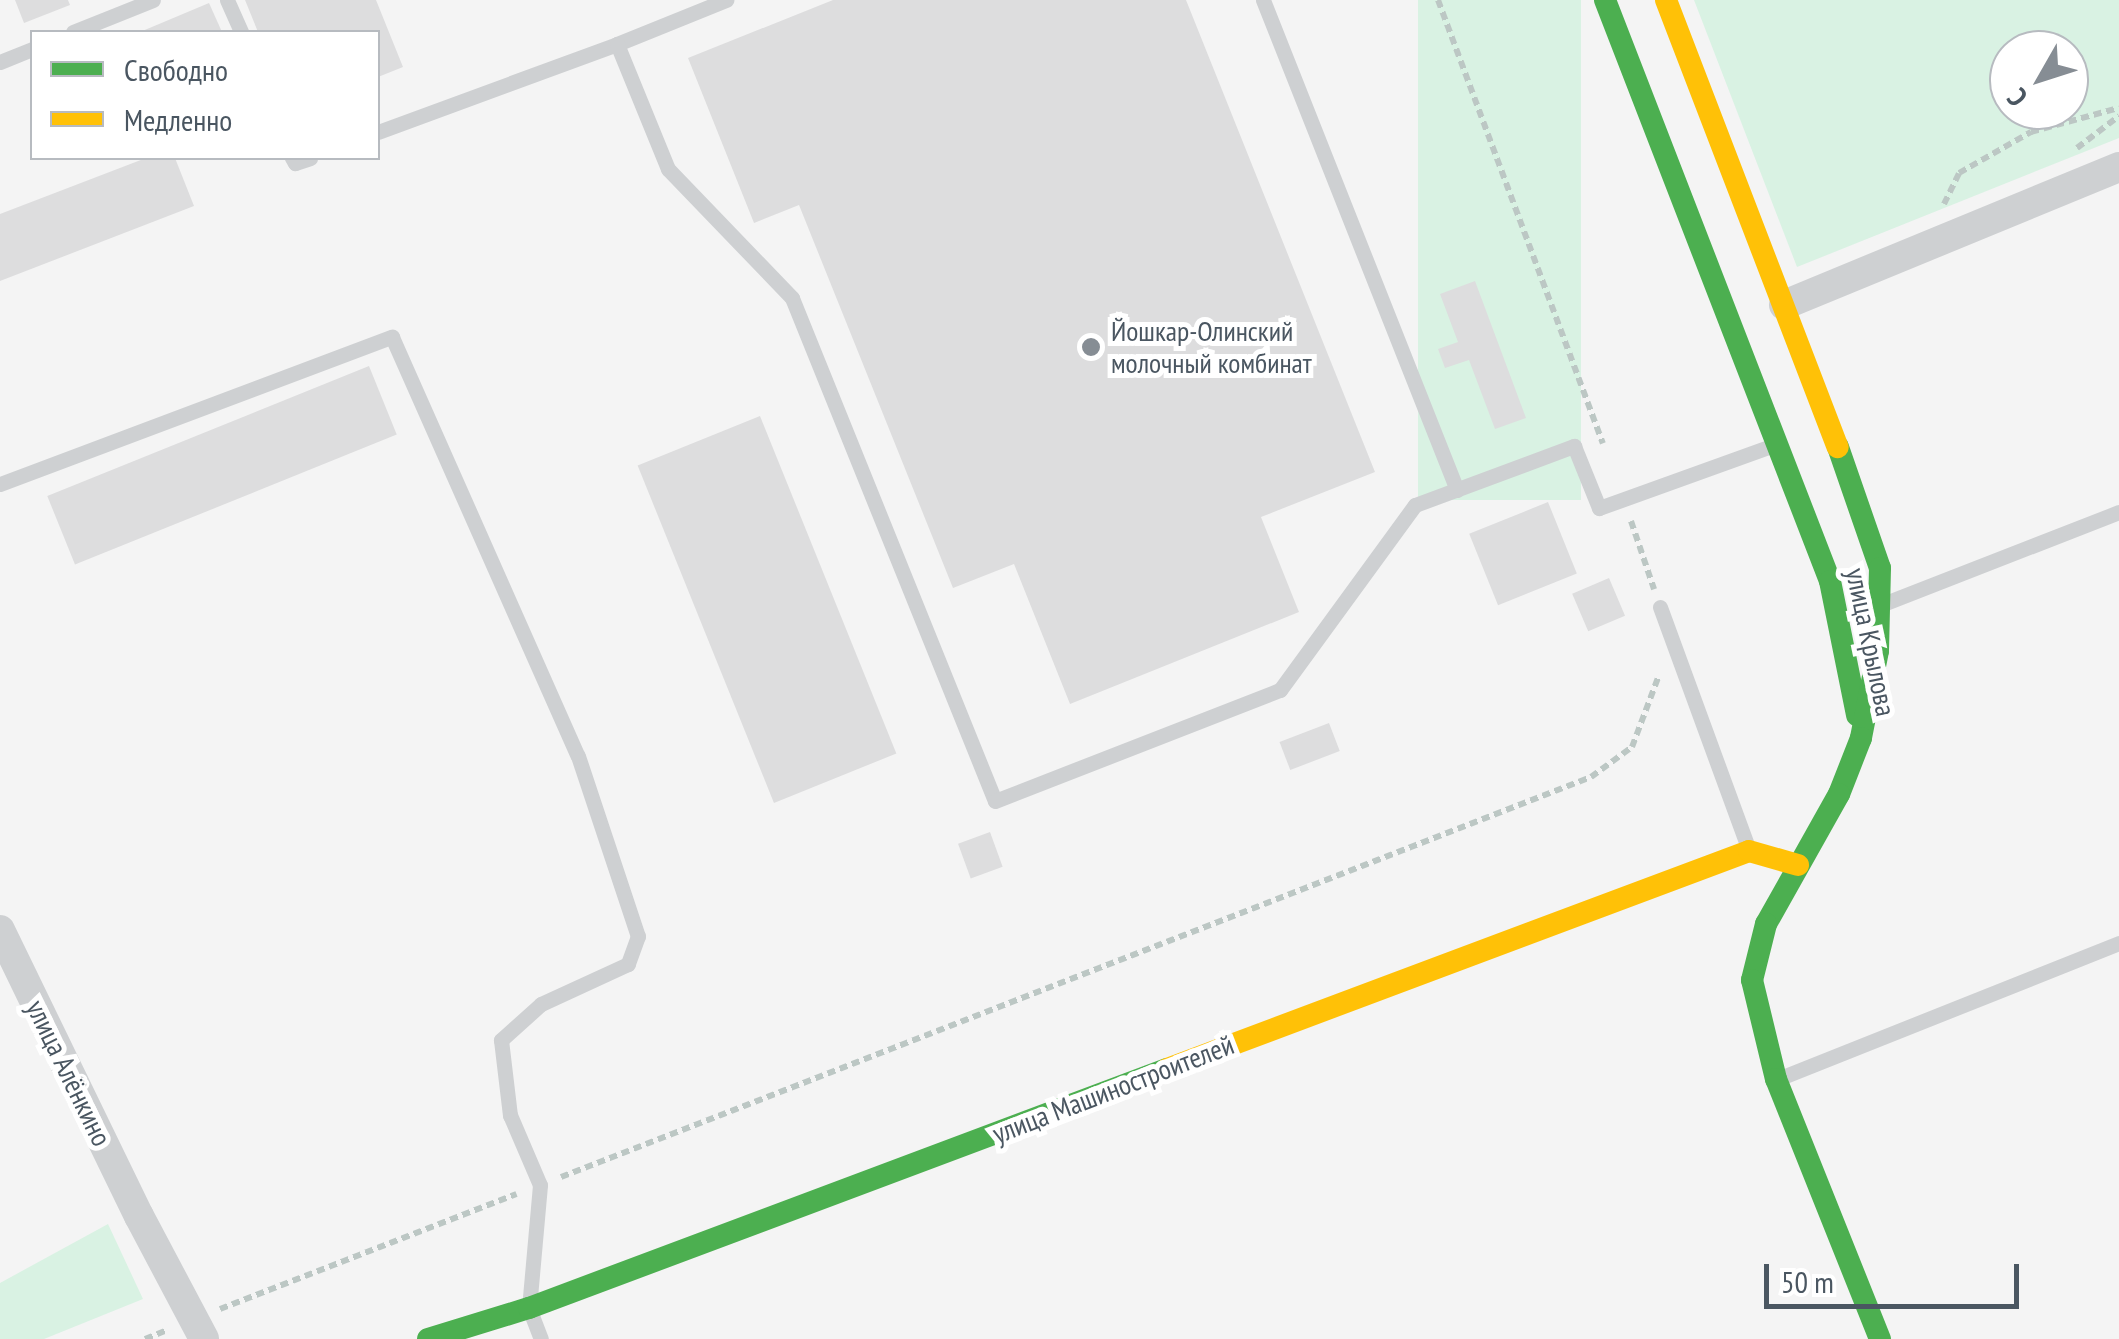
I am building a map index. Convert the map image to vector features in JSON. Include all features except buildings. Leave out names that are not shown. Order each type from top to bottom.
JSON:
[{"type":"street","points":[[1607,5],[1634,0]]},
{"type":"street","name":"улица Крылова","points":[[1666,0],[1867,522],[1880,568],[1878,651],[1861,738]]},
{"type":"street","name":"улица Крылова","points":[[1607,5],[1830,581],[1861,738]]},
{"type":"street","points":[[1784,305],[2119,166]]},
{"type":"street","points":[[1861,738],[1839,794],[1766,924],[1752,980],[1776,1079],[1880,1339]]},
{"type":"street","points":[[1749,851],[1798,865]]},
{"type":"street","name":"улица Машиностроителей","points":[[428,1339],[529,1308],[1749,851]]},
{"type":"street","name":"улица Алёнкино","points":[[0,930],[198,1330]]},
{"type":"lane","points":[[78,30],[153,0]]},
{"type":"lane","points":[[227,0],[240,30]]},
{"type":"lane","points":[[380,131],[726,0]]},
{"type":"lane","points":[[1263,0],[1457,490]]},
{"type":"lane","points":[[616,44],[668,169],[792,298],[996,801],[1280,690],[1415,506],[1574,446],[1599,508],[1778,444]]},
{"type":"lane","points":[[0,62],[30,50]]},
{"type":"lane","points":[[0,484],[392,336],[578,756],[638,936],[628,964],[542,1004],[501,1040],[510,1115],[540,1185],[529,1308],[540,1339]]},
{"type":"lane","points":[[1879,606],[2119,512]]},
{"type":"lane","points":[[1660,607],[1749,851]]},
{"type":"lane","points":[[1776,1079],[2119,942]]},
{"type":"path","points":[[1438,0],[1624,499],[1660,607]]},
{"type":"path","points":[[1941,209],[1960,173],[2031,132],[2119,108]]},
{"type":"path","points":[[145,1339],[198,1330],[540,1185],[1591,776],[1632,747],[1661,670]]},
{"type":"green space","points":[[1418,0],[1581,0],[1581,500],[1418,500]]},
{"type":"green space","points":[[1694,0],[2119,0],[2119,138],[1797,267]]},
{"type":"green space","points":[[108,1224],[143,1299],[44,1339],[0,1339],[0,1283]]},
{"type":"traffic: fast","points":[[1605,0],[1830,581],[1857,715]]},
{"type":"traffic: fast","points":[[1838,447],[1880,568],[1878,651],[1861,738],[1839,794],[1766,924],[1752,980],[1776,1079],[1880,1339]]},
{"type":"traffic: fast","points":[[428,1339],[529,1308],[1167,1069]]},
{"type":"traffic: slow","points":[[1666,0],[1838,447]]},
{"type":"traffic: slow","points":[[1167,1069],[1749,851],[1798,865]]},
{"type":"place","name":"Йошкар-Олинский молочный комбинат","points":[[1091,347]]}]
